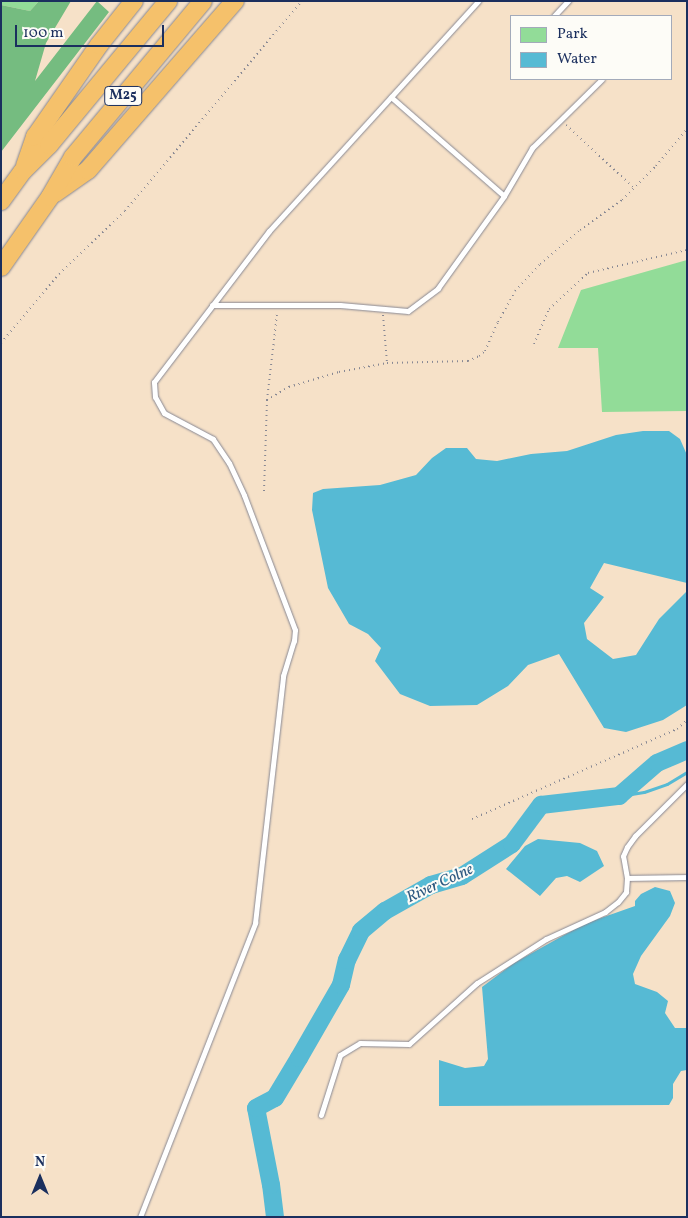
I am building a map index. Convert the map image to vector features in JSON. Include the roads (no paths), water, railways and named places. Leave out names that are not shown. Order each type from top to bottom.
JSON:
[{"type":"highway","name":"M25","points":[[23,171],[35,137],[99,45],[134,1]]},
{"type":"highway","name":"M25","points":[[1,201],[23,171],[49,145],[168,1]]},
{"type":"highway","name":"M25","points":[[1,267],[50,197],[73,157],[203,1]]},
{"type":"highway","name":"M25","points":[[50,197],[88,170],[235,1]]},
{"type":"lane","points":[[140,1217],[255,923],[283,676],[294,641],[295,630],[244,495],[229,463],[214,439],[164,413],[154,397],[154,382],[269,231],[478,1]]},
{"type":"lane","points":[[555,15],[568,1]]},
{"type":"lane","points":[[212,305],[340,305],[408,311],[438,288],[504,196],[532,148],[601,80]]},
{"type":"lane","points":[[390,97],[504,196]]},
{"type":"lane","points":[[321,1115],[340,1055],[360,1043],[409,1044],[477,983],[546,939],[604,912],[618,902],[626,892],[628,878],[623,856],[627,846],[687,784]]},
{"type":"lane","points":[[628,878],[687,877]]},
{"type":"water","points":[[643,431],[669,431],[680,439],[687,455],[687,583],[604,563],[590,588],[604,597],[584,623],[587,639],[613,659],[636,655],[659,619],[687,591],[687,705],[663,720],[626,732],[604,728],[559,654],[528,665],[508,686],[477,705],[430,706],[400,694],[375,661],[381,648],[368,634],[349,624],[328,588],[312,510],[313,493],[323,489],[380,485],[416,475],[432,458],[446,448],[467,448],[476,459],[497,461],[531,454],[567,451],[616,435]]},
{"type":"water","points":[[538,839],[580,843],[597,851],[604,866],[580,882],[567,876],[556,878],[540,896],[506,869],[525,846]]},
{"type":"water","points":[[655,887],[670,891],[675,903],[670,916],[641,956],[633,974],[635,984],[657,992],[668,1001],[665,1013],[675,1028],[687,1028],[687,1070],[681,1071],[673,1084],[673,1098],[669,1105],[439,1106],[439,1060],[465,1068],[484,1066],[488,1059],[482,987],[514,963],[584,924],[635,906],[635,901],[641,894]]},
{"type":"waterway","name":"River Colne","points":[[275,1217],[271,1185],[256,1108],[275,1098],[299,1058],[341,985],[347,960],[361,931],[385,911],[431,885],[462,876],[512,844],[541,805],[619,796],[657,763],[687,750]]},
{"type":"waterway","points":[[619,796],[644,792],[667,784],[687,772]]}]
